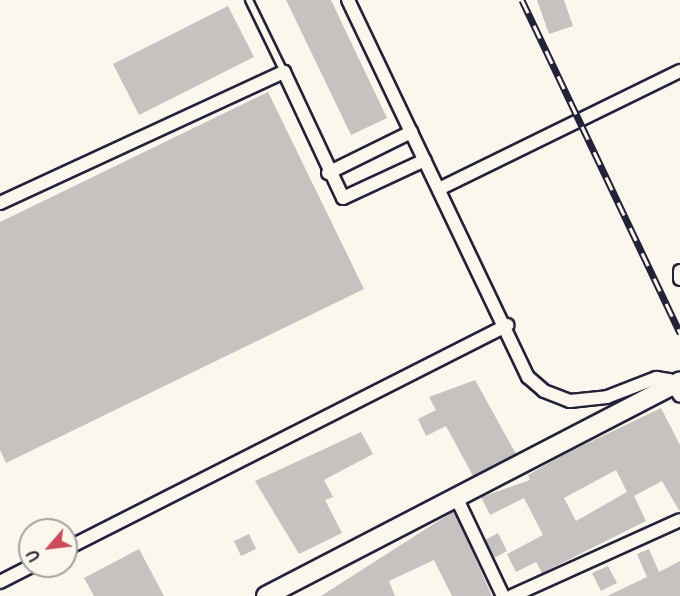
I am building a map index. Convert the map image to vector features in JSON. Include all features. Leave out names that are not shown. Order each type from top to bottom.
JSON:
[{"type":"street","points":[[348,0],[507,325],[528,377],[555,397],[584,403],[656,378],[678,388]]},
{"type":"street","points":[[441,188],[680,71]]},
{"type":"street","points":[[0,202],[284,72],[328,172],[348,198],[425,160]]},
{"type":"street","points":[[328,172],[411,132]]},
{"type":"street","points":[[680,271],[680,279]]},
{"type":"street","points":[[78,543],[507,325]]},
{"type":"street","points":[[266,596],[678,388]]},
{"type":"street","points":[[457,500],[503,596]]},
{"type":"street","points":[[512,596],[680,520]]},
{"type":"street","points":[[0,582],[18,573]]},
{"type":"lane","points":[[249,0],[284,72]]},
{"type":"building","points":[[286,0],[331,0],[387,118],[351,135]]},
{"type":"building","points":[[537,0],[564,0],[573,26],[549,34]]},
{"type":"building","points":[[228,6],[254,57],[139,115],[113,64]]},
{"type":"building","points":[[268,92],[364,289],[6,463],[0,450],[0,222]]},
{"type":"building","points":[[475,380],[516,454],[473,476],[446,426],[426,436],[418,419],[436,410],[429,397]]},
{"type":"building","points":[[661,408],[680,445],[680,512],[662,481],[634,496],[646,521],[542,573],[536,562],[516,572],[507,554],[543,535],[524,498],[490,515],[481,497],[530,480],[528,475],[565,454]],"holes":[[[616,470],[627,492],[576,521],[564,498]]]},
{"type":"building","points":[[361,432],[373,454],[324,480],[333,497],[325,500],[342,533],[299,554],[255,481]]},
{"type":"building","points":[[454,511],[492,596],[452,596],[434,560],[389,581],[395,596],[321,596]]},
{"type":"building","points":[[498,533],[507,551],[494,558],[485,540]]},
{"type":"building","points":[[249,534],[256,549],[241,556],[234,541]]},
{"type":"building","points":[[139,549],[164,596],[94,596],[84,578]]},
{"type":"building","points":[[649,549],[659,572],[680,561],[680,596],[607,596],[647,577],[637,554]]},
{"type":"building","points":[[608,566],[617,583],[601,591],[592,573]]},
{"type":"railway","points":[[522,0],[680,333]]}]
